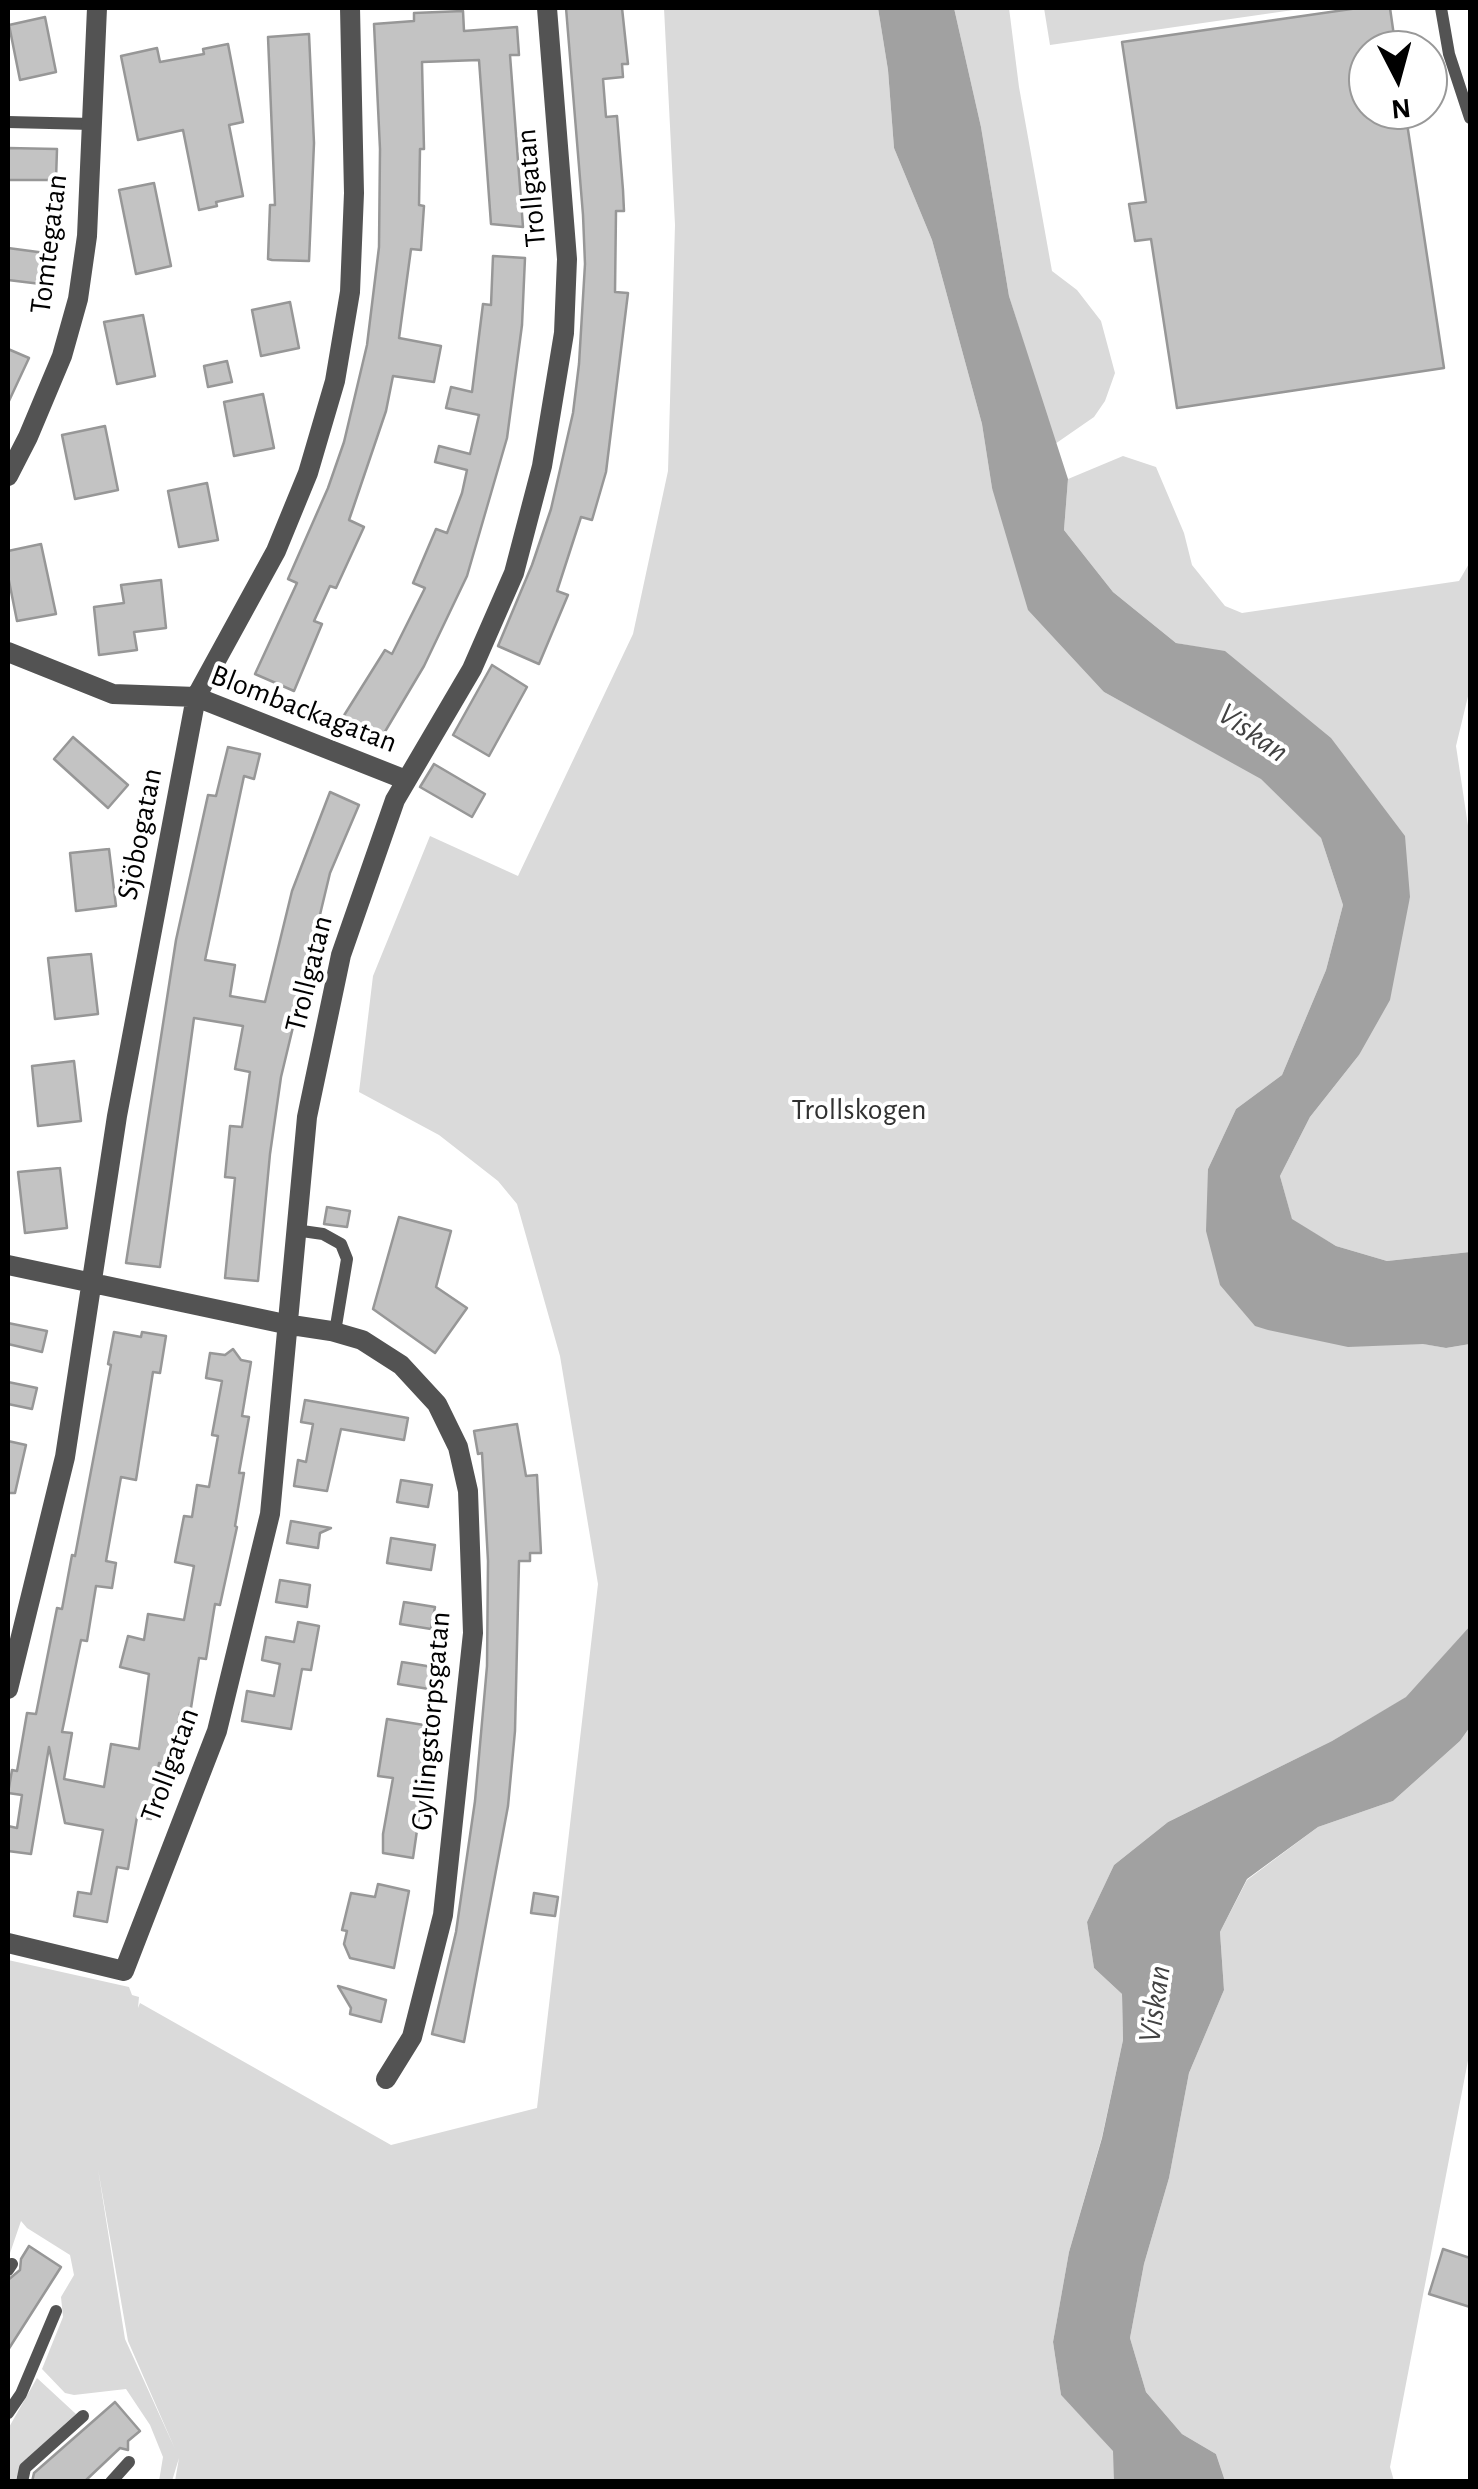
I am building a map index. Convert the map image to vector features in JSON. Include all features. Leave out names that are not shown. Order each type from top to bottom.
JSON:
[{"type":"street","name":"Tomtegatan","points":[[8,476],[62,356],[78,299],[86,236],[98,8]]},
{"type":"street","name":"Sjöbogatan","points":[[8,1690],[65,1458],[118,1116],[196,697],[276,551],[308,473],[335,381],[350,292],[354,193],[350,8]]},
{"type":"street","name":"Trollgatan","points":[[8,1943],[124,1971],[221,1713],[270,1514],[306,1117],[340,955],[395,800],[472,669],[514,573],[555,399],[564,334],[567,259],[547,8]]},
{"type":"street","name":"Blombackagatan","points":[[8,652],[114,694],[196,697],[406,780]]},
{"type":"street","name":"Gyllingstorpsgatan","points":[[8,1264],[362,1340],[400,1365],[437,1404],[458,1447],[468,1491],[473,1633],[443,1915],[412,2037],[386,2079]]},
{"type":"lane","points":[[1441,8],[1449,54],[1470,118]]},
{"type":"lane","points":[[8,122],[92,124]]},
{"type":"lane","points":[[295,1230],[322,1234],[341,1244],[347,1260],[335,1332]]},
{"type":"lane","points":[[8,2414],[56,2311]]},
{"type":"lane","points":[[22,2482],[24,2468],[83,2416]]},
{"type":"lane","points":[[112,2482],[129,2462]]},
{"type":"green space","name":"Trollskogen","points":[[664,8],[878,8],[894,148],[932,240],[982,424],[992,488],[1104,692],[1261,778],[1321,838],[1343,905],[1326,970],[1282,1075],[1236,1109],[1208,1169],[1424,1344],[1446,1348],[1470,1344],[1470,1626],[1407,1697],[1332,1741],[1168,1822],[1114,1865],[1087,1922],[1094,1968],[1122,1994],[1123,2040],[1102,2137],[1069,2252],[1053,2342],[1061,2395],[1114,2451],[1114,2481],[175,2481],[179,2458],[172,2481],[159,2481],[163,2457],[150,2425],[126,2389],[65,2393],[42,2369],[63,2317],[61,2297],[74,2275],[70,2255],[21,2221],[8,2259],[8,1960],[129,1987],[132,1995],[139,1997],[138,2008],[140,2003],[391,2145],[537,2108],[598,1584],[560,1356],[517,1204],[498,1181],[439,1135],[359,1092],[373,976],[430,836],[518,876],[633,634],[668,471],[675,225]],"holes":[[[98,2169],[128,2341],[175,2449],[125,2339]]]},
{"type":"green space","points":[[954,8],[1009,8],[1052,271],[1077,290],[1101,321],[1115,373],[1105,401],[1094,417],[1055,444],[1009,296],[981,127]]},
{"type":"green space","points":[[1044,8],[1307,8],[1050,45]]},
{"type":"green space","points":[[1123,456],[1156,467],[1184,533],[1192,565],[1225,606],[1242,613],[1459,581],[1470,562],[1470,688],[1456,746],[1470,839],[1470,1252],[1387,1261],[1336,1246],[1292,1220],[1280,1176],[1310,1117],[1359,1055],[1410,897],[1225,652],[1176,643],[1113,592],[1064,530],[1068,479]]},
{"type":"green space","points":[[1470,1727],[1470,2050],[1390,2467],[1394,2481],[1225,2481],[1216,2454],[1182,2434],[1146,2392],[1130,2338],[1144,2264],[1169,2178],[1189,2073],[1224,1990],[1220,1932],[1247,1880],[1318,1827],[1393,1801],[1460,1741]]},
{"type":"green space","points":[[37,2378],[76,2414],[22,2463],[15,2481],[8,2481],[8,2429]]},
{"type":"water","name":"Viskan","points":[[878,8],[954,8],[981,127],[1009,296],[1068,479],[1064,530],[1113,592],[1176,643],[1225,651],[1331,738],[1405,836],[1410,897],[1390,1000],[1359,1055],[1310,1117],[1280,1176],[1292,1219],[1336,1246],[1387,1261],[1470,1252],[1470,1344],[1446,1348],[1423,1344],[1348,1347],[1268,1330],[1255,1326],[1220,1285],[1206,1231],[1208,1169],[1236,1109],[1282,1075],[1326,970],[1343,905],[1321,838],[1261,779],[1104,692],[1028,610],[992,488],[982,424],[932,240],[894,148]]},
{"type":"water","name":"Viskan","points":[[1470,1626],[1470,1727],[1460,1741],[1393,1801],[1318,1827],[1247,1879],[1220,1932],[1224,1990],[1189,2073],[1169,2178],[1144,2264],[1130,2338],[1146,2392],[1182,2434],[1216,2454],[1225,2481],[1114,2481],[1113,2451],[1061,2395],[1053,2342],[1069,2252],[1102,2138],[1123,2040],[1122,1994],[1094,1968],[1087,1922],[1114,1865],[1168,1822],[1332,1741],[1406,1697]]},
{"type":"building","points":[[566,8],[622,8],[628,64],[622,64],[623,77],[603,79],[606,117],[617,116],[623,190],[624,211],[616,211],[615,292],[628,293],[606,472],[592,520],[581,517],[557,591],[568,595],[539,664],[498,646],[551,509],[573,413],[579,364],[585,264]]},
{"type":"building","points":[[1358,8],[1390,8],[1393,30],[1348,30],[1348,130],[1408,130],[1444,368],[1177,408],[1151,239],[1135,241],[1129,204],[1146,202],[1122,42]]},
{"type":"building","points":[[463,11],[464,31],[517,27],[519,55],[510,55],[523,227],[491,224],[479,60],[422,62],[421,250],[411,249],[399,338],[441,346],[434,382],[393,376],[386,411],[349,520],[364,527],[336,588],[330,586],[314,621],[322,624],[294,691],[255,674],[297,583],[288,579],[344,442],[367,345],[379,247],[380,149],[374,24],[414,21],[414,13]]},
{"type":"building","points":[[45,17],[56,72],[20,80],[9,25]]},
{"type":"building","points":[[309,34],[314,143],[309,261],[272,260],[268,259],[270,205],[275,205],[268,37]]},
{"type":"building","points":[[228,44],[243,122],[229,125],[243,196],[199,210],[183,130],[138,140],[121,56],[157,48],[160,62],[204,54],[203,49]]},
{"type":"building","points":[[8,148],[57,149],[56,180],[8,180]]},
{"type":"building","points":[[154,183],[171,266],[136,274],[119,190]]},
{"type":"building","points":[[8,248],[53,254],[49,285],[8,280]]},
{"type":"building","points":[[493,256],[525,258],[522,325],[507,438],[467,576],[424,666],[383,735],[343,717],[385,650],[392,654],[425,588],[413,583],[436,529],[447,533],[462,493],[467,470],[435,462],[439,446],[470,454],[479,415],[446,408],[451,387],[472,392],[483,304],[491,305]]},
{"type":"building","points":[[290,302],[299,348],[261,356],[252,310]]},
{"type":"building","points":[[143,315],[155,376],[117,384],[104,322]]},
{"type":"building","points":[[8,349],[29,358],[8,403]]},
{"type":"building","points":[[227,361],[232,382],[208,387],[204,366]]},
{"type":"building","points":[[263,394],[274,448],[234,456],[224,402]]},
{"type":"building","points":[[105,426],[118,490],[75,499],[62,435]]},
{"type":"building","points":[[207,483],[218,540],[179,547],[168,491]]},
{"type":"building","points":[[41,544],[56,614],[17,621],[8,576],[8,551]]},
{"type":"building","points":[[161,580],[166,628],[134,632],[137,650],[99,655],[94,607],[124,603],[121,585]]},
{"type":"building","points":[[492,665],[527,687],[489,756],[453,735]]},
{"type":"building","points":[[73,737],[128,785],[108,808],[54,759]]},
{"type":"building","points":[[228,747],[260,754],[254,779],[244,776],[205,960],[235,965],[230,996],[265,1002],[292,891],[330,792],[359,805],[330,873],[281,1077],[258,1281],[225,1278],[235,1178],[225,1177],[230,1126],[242,1127],[250,1072],[235,1069],[243,1026],[194,1018],[160,1267],[126,1263],[176,940],[208,795],[216,796]]},
{"type":"building","points":[[434,764],[485,794],[472,817],[420,787]]},
{"type":"building","points":[[109,849],[116,906],[76,911],[70,853]]},
{"type":"building","points":[[91,954],[98,1014],[55,1019],[48,958]]},
{"type":"building","points":[[74,1061],[81,1121],[38,1126],[32,1066]]},
{"type":"building","points":[[60,1168],[67,1228],[25,1233],[18,1172]]},
{"type":"building","points":[[327,1207],[350,1211],[347,1227],[324,1224]]},
{"type":"building","points":[[399,1217],[451,1231],[436,1287],[467,1308],[435,1353],[373,1309]]},
{"type":"building","points":[[8,1323],[47,1331],[42,1352],[8,1344]]},
{"type":"building","points":[[114,1332],[166,1336],[160,1373],[153,1372],[136,1480],[121,1477],[106,1561],[116,1563],[112,1588],[96,1586],[87,1641],[81,1640],[62,1732],[72,1733],[64,1779],[104,1787],[111,1744],[139,1749],[149,1674],[120,1667],[128,1636],[144,1640],[148,1614],[184,1620],[194,1566],[175,1562],[184,1516],[192,1517],[197,1485],[209,1487],[218,1436],[212,1435],[222,1381],[206,1378],[210,1353],[225,1355],[233,1349],[241,1360],[251,1362],[242,1416],[249,1417],[239,1473],[244,1473],[220,1605],[215,1604],[206,1659],[199,1658],[190,1714],[180,1713],[170,1765],[159,1763],[151,1819],[137,1817],[128,1869],[117,1867],[107,1922],[74,1916],[78,1892],[91,1894],[103,1830],[65,1823],[49,1747],[31,1854],[8,1851],[8,1826],[17,1828],[22,1795],[8,1793],[12,1770],[17,1771],[27,1713],[36,1714],[57,1608],[62,1609],[72,1555],[75,1556]]},
{"type":"building","points":[[8,1382],[37,1388],[32,1409],[8,1404]]},
{"type":"building","points":[[305,1400],[408,1418],[404,1440],[341,1429],[327,1491],[294,1486],[298,1460],[306,1462],[313,1424],[301,1422]]},
{"type":"building","points":[[517,1424],[526,1476],[537,1475],[541,1553],[530,1553],[530,1561],[519,1561],[515,1731],[508,1806],[464,2042],[432,2034],[456,1932],[475,1801],[487,1666],[488,1561],[482,1453],[478,1454],[474,1431]]},
{"type":"building","points":[[8,1441],[26,1445],[15,1493],[8,1493]]},
{"type":"building","points":[[401,1480],[432,1485],[428,1507],[397,1502]]},
{"type":"building","points":[[291,1521],[331,1528],[320,1533],[318,1548],[287,1543]]},
{"type":"building","points":[[391,1538],[435,1545],[431,1570],[387,1563]]},
{"type":"building","points":[[280,1580],[310,1585],[307,1607],[276,1602]]},
{"type":"building","points":[[404,1602],[435,1607],[431,1629],[400,1624]]},
{"type":"building","points":[[298,1622],[319,1626],[311,1670],[302,1669],[291,1729],[242,1721],[247,1691],[274,1696],[280,1664],[262,1660],[266,1637],[294,1642]]},
{"type":"building","points":[[402,1662],[433,1667],[429,1689],[398,1684]]},
{"type":"building","points":[[387,1719],[430,1726],[413,1858],[383,1853],[393,1778],[378,1776]]},
{"type":"building","points":[[378,1884],[409,1891],[394,1968],[350,1958],[344,1944],[347,1931],[342,1930],[351,1893],[375,1897]]},
{"type":"building","points":[[534,1893],[558,1897],[555,1916],[531,1913]]},
{"type":"building","points":[[338,1986],[386,2000],[381,2022],[350,2014],[351,2008]]},
{"type":"building","points":[[29,2246],[61,2267],[8,2350],[8,2280],[20,2270]]},
{"type":"building","points":[[1443,2249],[1470,2258],[1470,2307],[1429,2294]]},
{"type":"building","points":[[115,2402],[140,2431],[128,2441],[128,2450],[120,2448],[84,2482],[32,2482],[34,2473]]}]
